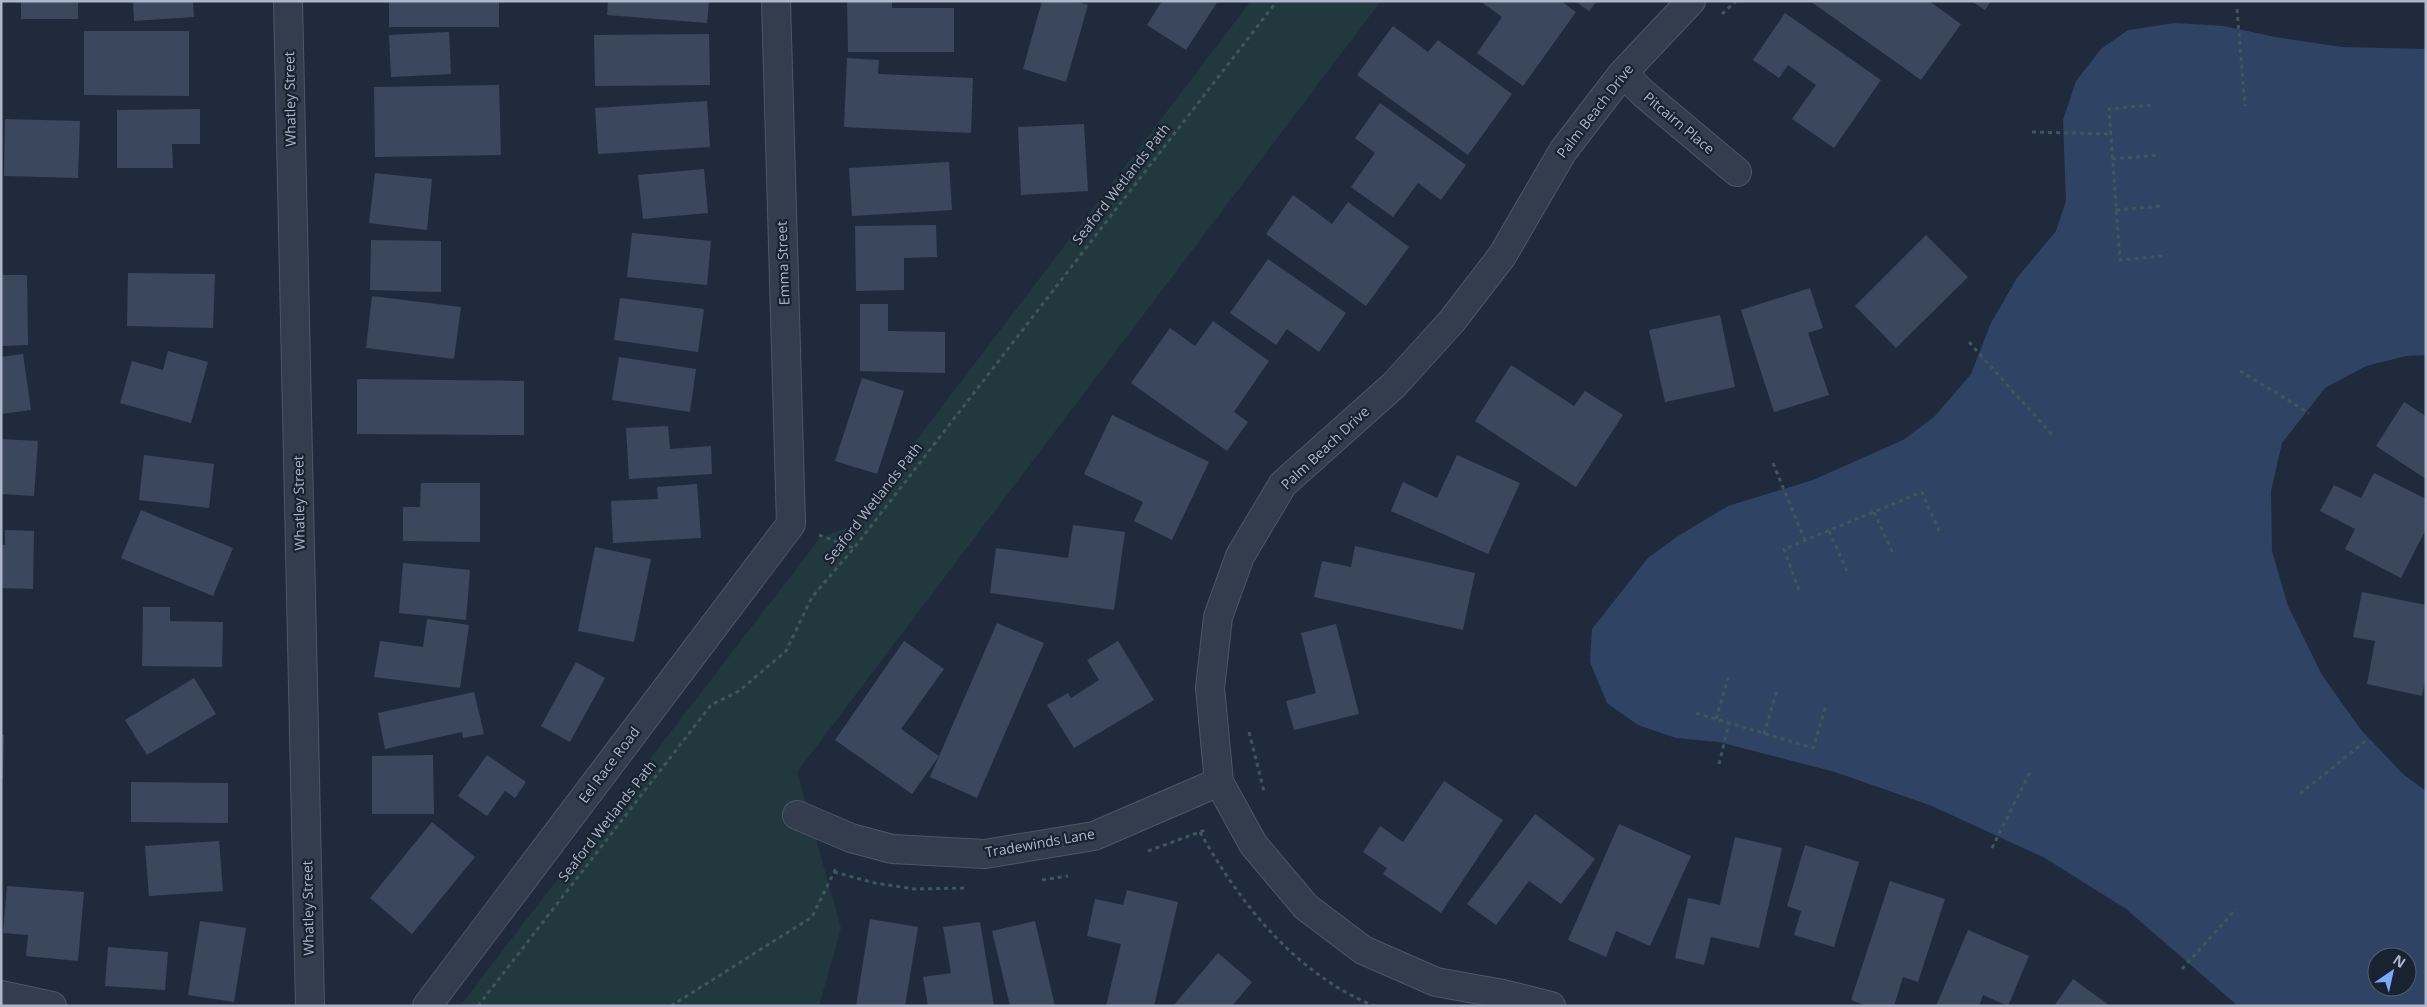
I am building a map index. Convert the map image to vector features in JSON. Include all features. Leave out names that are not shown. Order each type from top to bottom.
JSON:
[{"type":"street","name":"Whatley Street","points":[[288,1],[310,1006]]},
{"type":"street","name":"Emma Street","points":[[776,1],[791,524]]},
{"type":"street","name":"Palm Beach Drive","points":[[1550,1006],[1503,994],[1436,982],[1363,950],[1306,908],[1252,844],[1219,782],[1210,688],[1218,618],[1240,556],[1283,484],[1394,385],[1452,321],[1502,256],[1562,150],[1622,73],[1691,1]]},
{"type":"street","name":"Pitcairn Place","points":[[1622,73],[1644,94],[1737,172]]},
{"type":"street","name":"Eel Race Road","points":[[427,1006],[791,524]]},
{"type":"street","name":"Tradewinds Lane","points":[[797,816],[850,838],[892,850],[985,854],[1094,836],[1219,782]]},
{"type":"street","points":[[1,995],[52,1006]]},
{"type":"path","name":"Seaford Wetlands Path","points":[[478,1006],[711,705],[739,691],[786,651],[812,597],[854,548],[1277,1]]},
{"type":"path","points":[[1722,14],[1736,1]]},
{"type":"path","points":[[2237,9],[2245,106]]},
{"type":"path","points":[[2151,106],[2109,109],[2120,260],[2165,256]]},
{"type":"path","points":[[2032,132],[2111,134]]},
{"type":"path","points":[[2112,159],[2158,155]]},
{"type":"path","points":[[2116,210],[2163,206]]},
{"type":"path","points":[[1969,342],[2053,436]]},
{"type":"path","points":[[2240,371],[2308,412]]},
{"type":"path","points":[[1773,463],[1805,541]]},
{"type":"path","points":[[1799,590],[1784,549],[1922,492],[1939,531]]},
{"type":"path","points":[[1874,512],[1894,552]]},
{"type":"path","points":[[1829,531],[1847,570]]},
{"type":"path","points":[[1716,720],[1728,678]]},
{"type":"path","points":[[1764,734],[1777,690]]},
{"type":"path","points":[[1696,713],[1813,748],[1826,706]]},
{"type":"path","points":[[1719,764],[1729,723]]},
{"type":"path","points":[[1248,728],[1264,792]]},
{"type":"path","points":[[2300,794],[2368,739]]},
{"type":"path","points":[[1992,848],[2030,772]]},
{"type":"path","points":[[1200,832],[1221,868],[1267,929],[1309,968],[1374,1006]]},
{"type":"path","points":[[672,1006],[812,917],[850,838]]},
{"type":"path","points":[[2182,969],[2236,909]]},
{"type":"green space","points":[[1251,1],[1381,1],[797,772],[841,928],[819,1006],[460,1006],[820,538],[851,526]]},
{"type":"water","points":[[2175,23],[2224,26],[2275,37],[2342,47],[2426,49],[2426,355],[2406,356],[2366,366],[2325,388],[2282,443],[2271,491],[2272,551],[2288,606],[2322,675],[2361,730],[2403,774],[2426,791],[2426,1006],[2238,1006],[2126,909],[2045,858],[1932,806],[1835,772],[1719,742],[1676,738],[1638,725],[1607,703],[1590,662],[1592,629],[1648,558],[1678,536],[1728,506],[1813,480],[1903,440],[1934,417],[1971,374],[1991,323],[2017,278],[2056,231],[2066,201],[2063,120],[2076,81],[2101,49],[2128,30]]},
{"type":"building","points":[[21,1],[78,1],[78,19],[21,19]]},
{"type":"building","points":[[133,1],[193,1],[194,17],[134,21]]},
{"type":"building","points":[[389,1],[499,1],[499,27],[389,27]]},
{"type":"building","points":[[608,1],[709,1],[707,23],[607,15]]},
{"type":"building","points":[[847,1],[892,1],[892,8],[954,8],[954,52],[848,52]]},
{"type":"building","points":[[1042,1],[1075,1],[1088,5],[1066,82],[1023,69]]},
{"type":"building","points":[[1162,1],[1218,1],[1186,50],[1147,25]]},
{"type":"building","points":[[1480,1],[1561,1],[1576,12],[1523,86],[1477,53],[1502,17]]},
{"type":"building","points":[[1575,1],[1597,1],[1589,11]]},
{"type":"building","points":[[1810,1],[1929,1],[1961,24],[1921,80]]},
{"type":"building","points":[[1971,1],[1991,1],[1985,10]]},
{"type":"building","points":[[1785,13],[1881,80],[1834,148],[1792,119],[1816,85],[1788,65],[1779,78],[1753,60]]},
{"type":"building","points":[[1393,26],[1428,52],[1438,40],[1512,94],[1468,155],[1357,75]]},
{"type":"building","points":[[84,31],[189,31],[189,96],[84,95]]},
{"type":"building","points":[[449,32],[451,74],[391,77],[389,35]]},
{"type":"building","points":[[709,34],[710,85],[595,86],[594,35]]},
{"type":"building","points":[[847,58],[879,60],[878,74],[973,78],[971,133],[844,127]]},
{"type":"building","points":[[499,85],[501,155],[375,157],[374,87]]},
{"type":"building","points":[[707,101],[710,147],[598,154],[595,108]]},
{"type":"building","points":[[1380,103],[1466,165],[1441,200],[1418,183],[1393,217],[1351,187],[1375,153],[1355,138]]},
{"type":"building","points":[[200,109],[200,144],[172,144],[173,168],[117,168],[117,110]]},
{"type":"building","points":[[5,119],[80,121],[78,178],[4,176]]},
{"type":"building","points":[[1084,124],[1088,191],[1021,195],[1018,127]]},
{"type":"building","points":[[949,162],[952,210],[852,216],[849,168]]},
{"type":"building","points":[[704,169],[708,213],[643,219],[638,175]]},
{"type":"building","points":[[375,173],[432,179],[427,230],[369,223]]},
{"type":"building","points":[[1293,195],[1332,224],[1348,202],[1409,247],[1366,306],[1266,234]]},
{"type":"building","points":[[936,225],[937,257],[904,258],[904,290],[856,291],[855,226]]},
{"type":"building","points":[[632,233],[711,241],[707,285],[627,277]]},
{"type":"building","points":[[1926,235],[1968,277],[1896,348],[1855,306]]},
{"type":"building","points":[[371,240],[441,241],[441,292],[370,290]]},
{"type":"building","points":[[1268,259],[1346,313],[1319,352],[1287,329],[1276,345],[1230,313]]},
{"type":"building","points":[[128,273],[215,274],[213,328],[127,326]]},
{"type":"building","points":[[1,275],[27,275],[28,345],[1,346]]},
{"type":"building","points":[[1810,288],[1823,328],[1808,333],[1829,395],[1774,412],[1741,310]]},
{"type":"building","points":[[372,296],[461,307],[454,359],[366,348]]},
{"type":"building","points":[[620,298],[704,309],[698,352],[614,340]]},
{"type":"building","points":[[860,304],[888,304],[888,331],[945,332],[945,373],[860,371]]},
{"type":"building","points":[[1720,315],[1735,387],[1665,402],[1649,330]]},
{"type":"building","points":[[1213,321],[1269,361],[1234,412],[1248,422],[1227,451],[1131,383],[1170,328],[1195,346]]},
{"type":"building","points":[[168,351],[208,362],[191,423],[120,403],[132,361],[163,370]]},
{"type":"building","points":[[23,354],[31,410],[1,414],[1,357]]},
{"type":"building","points":[[619,357],[696,369],[690,412],[612,400]]},
{"type":"building","points":[[1511,365],[1574,406],[1585,391],[1623,415],[1576,487],[1475,421]]},
{"type":"building","points":[[862,378],[904,391],[877,474],[835,461]]},
{"type":"building","points":[[357,379],[524,381],[524,435],[357,434]]},
{"type":"building","points":[[2404,402],[2426,416],[2426,479],[2376,446]]},
{"type":"building","points":[[1112,415],[1209,462],[1172,540],[1134,521],[1143,502],[1084,474]]},
{"type":"building","points":[[668,426],[670,449],[711,446],[712,474],[629,479],[626,428]]},
{"type":"building","points":[[1,439],[38,441],[34,496],[1,494]]},
{"type":"building","points":[[144,455],[214,464],[209,508],[139,500]]},
{"type":"building","points":[[1457,455],[1520,483],[1488,554],[1391,511],[1403,482],[1437,498]]},
{"type":"building","points":[[2374,473],[2426,499],[2426,529],[2401,578],[2345,549],[2355,529],[2320,511],[2334,485],[2361,498]]},
{"type":"building","points":[[421,483],[480,483],[480,542],[403,541],[403,507],[420,507]]},
{"type":"building","points":[[697,484],[701,538],[613,543],[611,501],[658,499],[657,487]]},
{"type":"building","points":[[141,510],[233,548],[213,596],[121,558]]},
{"type":"building","points":[[1073,525],[1125,532],[1114,610],[990,593],[996,548],[1068,558]]},
{"type":"building","points":[[5,530],[34,531],[33,589],[1,588],[1,545],[5,545]]},
{"type":"building","points":[[1355,546],[1475,573],[1463,630],[1314,597],[1322,561],[1351,567]]},
{"type":"building","points":[[595,547],[651,559],[634,642],[578,631]]},
{"type":"building","points":[[403,563],[470,570],[466,620],[399,613]]},
{"type":"building","points":[[2362,592],[2426,605],[2426,675],[2422,696],[2367,684],[2375,641],[2353,637]]},
{"type":"building","points":[[143,607],[170,607],[170,621],[223,622],[222,667],[142,666]]},
{"type":"building","points":[[427,619],[469,625],[460,688],[374,677],[380,641],[423,647]]},
{"type":"building","points":[[997,623],[1044,643],[977,798],[930,777]]},
{"type":"building","points":[[1336,624],[1359,714],[1294,730],[1286,701],[1316,693],[1301,633]]},
{"type":"building","points":[[904,641],[944,669],[901,729],[939,756],[912,794],[835,740]]},
{"type":"building","points":[[1118,641],[1154,700],[1074,748],[1047,705],[1068,693],[1071,698],[1099,680],[1087,660]]},
{"type":"building","points":[[576,662],[605,678],[570,742],[541,726]]},
{"type":"building","points":[[194,678],[216,714],[147,755],[125,720]]},
{"type":"building","points":[[474,692],[484,734],[463,738],[462,732],[385,749],[378,713]]},
{"type":"building","points":[[1,735],[4,735],[3,778],[1,778]]},
{"type":"building","points":[[433,755],[434,814],[372,814],[372,756]]},
{"type":"building","points":[[487,755],[526,782],[515,798],[505,791],[487,816],[458,796]]},
{"type":"building","points":[[1444,781],[1503,820],[1441,913],[1383,874],[1387,868],[1363,852],[1380,826],[1403,842]]},
{"type":"building","points":[[131,782],[228,783],[228,823],[131,822]]},
{"type":"building","points":[[1535,814],[1595,859],[1561,904],[1529,881],[1496,925],[1467,904]]},
{"type":"building","points":[[432,822],[475,857],[412,934],[370,898]]},
{"type":"building","points":[[1619,824],[1691,856],[1650,946],[1616,931],[1606,957],[1568,940]]},
{"type":"building","points":[[1735,837],[1782,848],[1759,948],[1711,937],[1704,965],[1675,958],[1688,898],[1720,905]]},
{"type":"building","points":[[219,841],[223,891],[149,896],[145,846]]},
{"type":"building","points":[[1805,845],[1859,862],[1834,947],[1794,935],[1801,911],[1787,906]]},
{"type":"building","points":[[1890,881],[1945,899],[1918,982],[1903,977],[1894,1006],[1867,1006],[1851,1000]]},
{"type":"building","points":[[7,886],[84,892],[78,961],[26,956],[28,935],[3,933]]},
{"type":"building","points":[[1127,890],[1178,902],[1154,1006],[1106,1006],[1121,944],[1087,936],[1095,899],[1123,905]]},
{"type":"building","points":[[870,919],[918,927],[905,1006],[856,1006]]},
{"type":"building","points":[[200,921],[246,928],[234,1002],[188,995]]},
{"type":"building","points":[[1035,921],[1055,1006],[1010,1006],[992,931]]},
{"type":"building","points":[[980,922],[994,1006],[928,1006],[923,977],[951,973],[943,927]]},
{"type":"building","points":[[1968,930],[2029,956],[2008,1006],[1983,995],[1979,1006],[1936,1006]]},
{"type":"building","points":[[108,947],[168,952],[165,990],[105,986]]},
{"type":"building","points":[[1218,953],[1252,982],[1232,1006],[1173,1006]]},
{"type":"building","points":[[2073,979],[2110,1006],[2054,1006]]}]
